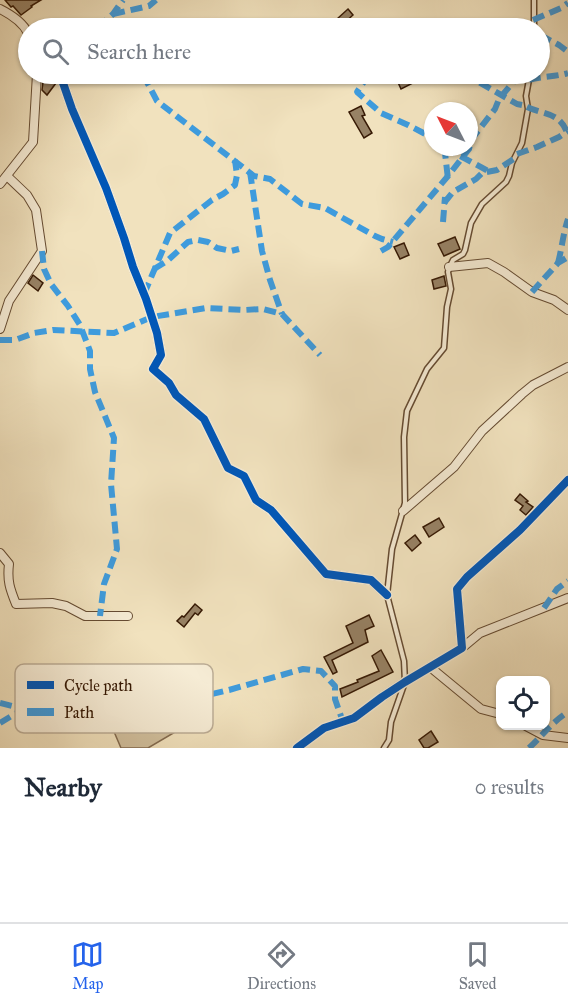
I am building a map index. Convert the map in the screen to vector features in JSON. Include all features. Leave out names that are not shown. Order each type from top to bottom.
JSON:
[{"type":"street","points":[[0,9],[18,21]]},
{"type":"street","points":[[0,184],[33,142],[36,84]]},
{"type":"street","points":[[63,84],[106,188],[157,333],[161,355],[153,369],[169,383],[176,395],[204,419],[228,468],[244,476],[256,500],[271,510],[326,574],[371,580],[387,595]]},
{"type":"street","points":[[0,329],[9,301],[42,251],[36,210],[27,195],[7,176]]},
{"type":"street","points":[[449,267],[488,263],[532,292],[554,300],[568,310]]},
{"type":"street","points":[[403,512],[454,467],[482,431],[533,385],[568,367]]},
{"type":"street","points":[[462,648],[458,589],[467,577],[520,530],[568,480]]},
{"type":"street","points":[[0,553],[9,564],[7,578],[16,604],[52,603],[66,606],[85,616],[128,616]]},
{"type":"street","points":[[297,748],[324,728],[354,718],[405,682],[462,648],[480,633],[568,598]]},
{"type":"street","points":[[430,667],[481,710],[496,713]]},
{"type":"street","points":[[534,730],[543,735],[568,738]]},
{"type":"lane","points":[[534,0],[534,18]]},
{"type":"lane","points":[[384,748],[389,740],[391,722],[405,682],[404,661],[387,595],[392,549],[405,503],[404,437],[407,411],[427,369],[444,348],[447,307],[451,289],[449,267],[453,260],[465,250],[471,223],[476,213],[509,176],[512,163],[522,143],[528,109],[526,96],[528,84]]},
{"type":"shaded area","points":[[115,733],[174,733],[148,748],[121,748]]},
{"type":"building","points":[[5,0],[41,0],[21,15]]},
{"type":"building","points":[[348,9],[353,15],[350,18],[338,18]]},
{"type":"building","points":[[43,84],[55,84],[47,95],[42,90]]},
{"type":"building","points":[[399,84],[411,84],[401,89]]},
{"type":"building","points":[[361,106],[365,115],[362,116],[372,133],[364,138],[349,112]]},
{"type":"building","points":[[455,237],[460,249],[444,256],[438,244]]},
{"type":"building","points":[[404,243],[409,255],[400,259],[394,247]]},
{"type":"building","points":[[33,275],[43,283],[38,291],[28,283]]},
{"type":"building","points":[[444,276],[446,286],[434,289],[432,280]]},
{"type":"building","points":[[520,494],[533,507],[526,515],[520,510],[523,506],[515,500]]},
{"type":"building","points":[[439,518],[444,527],[429,537],[423,527]]},
{"type":"building","points":[[415,535],[421,543],[412,551],[405,543]]},
{"type":"building","points":[[195,604],[202,610],[198,615],[195,613],[184,627],[177,621],[182,616],[184,617]]},
{"type":"building","points":[[369,615],[374,626],[365,630],[368,642],[332,660],[337,672],[333,674],[324,657],[353,643],[346,626]]},
{"type":"building","points":[[381,650],[393,672],[342,697],[340,689],[379,671],[372,656]]},
{"type":"building","points":[[431,731],[438,742],[424,748],[419,740]]},
{"type":"marked path","points":[[109,18],[123,0]]},
{"type":"marked path","points":[[113,14],[149,6],[156,0]]},
{"type":"marked path","points":[[538,18],[568,3]]},
{"type":"marked path","points":[[550,40],[568,52]]},
{"type":"marked path","points":[[550,76],[568,73]]},
{"type":"marked path","points":[[148,84],[157,101],[254,176],[270,179],[302,204],[325,208],[375,236],[393,242]]},
{"type":"marked path","points":[[362,84],[357,92],[381,113],[424,133]]},
{"type":"marked path","points":[[482,84],[517,104],[527,106]]},
{"type":"marked path","points":[[381,251],[388,247],[448,176],[469,149],[471,140],[512,84]]},
{"type":"marked path","points":[[527,107],[557,118],[568,135]]},
{"type":"marked path","points":[[517,154],[537,147],[568,131]]},
{"type":"marked path","points":[[445,156],[448,179]]},
{"type":"marked path","points":[[461,156],[488,171]]},
{"type":"marked path","points":[[444,203],[453,192],[482,173],[497,170],[515,158]]},
{"type":"marked path","points":[[144,294],[170,233],[235,185],[237,175],[235,160]]},
{"type":"marked path","points":[[250,172],[262,251],[282,314]]},
{"type":"marked path","points":[[443,222],[445,197]]},
{"type":"marked path","points":[[558,263],[568,219]]},
{"type":"marked path","points":[[154,269],[167,261],[188,242],[198,240],[208,242],[217,248],[231,251],[239,249]]},
{"type":"marked path","points":[[42,251],[44,269],[51,284],[80,325],[90,351],[90,369],[95,392],[114,438],[111,484],[117,549],[104,584],[100,616]]},
{"type":"marked path","points":[[532,292],[558,263],[568,257]]},
{"type":"marked path","points":[[0,340],[15,340],[34,333],[53,330],[114,333],[152,317],[206,308],[263,309],[282,314],[320,355]]},
{"type":"marked path","points":[[544,608],[557,589],[568,581]]},
{"type":"marked path","points":[[213,694],[303,669],[321,671],[335,686],[335,699],[343,722]]},
{"type":"marked path","points":[[0,703],[15,707]]},
{"type":"marked path","points":[[529,748],[552,724],[568,712]]},
{"type":"marked path","points":[[0,723],[15,714]]},
{"type":"cycle path","points":[[63,84],[106,188],[157,333],[161,355],[153,369],[169,383],[176,395],[204,419],[228,468],[244,476],[256,500],[271,510],[326,574],[371,580],[387,595]]},
{"type":"cycle path","points":[[297,748],[324,728],[354,718],[405,682],[462,648],[457,589],[467,577],[520,530],[568,480]]}]
